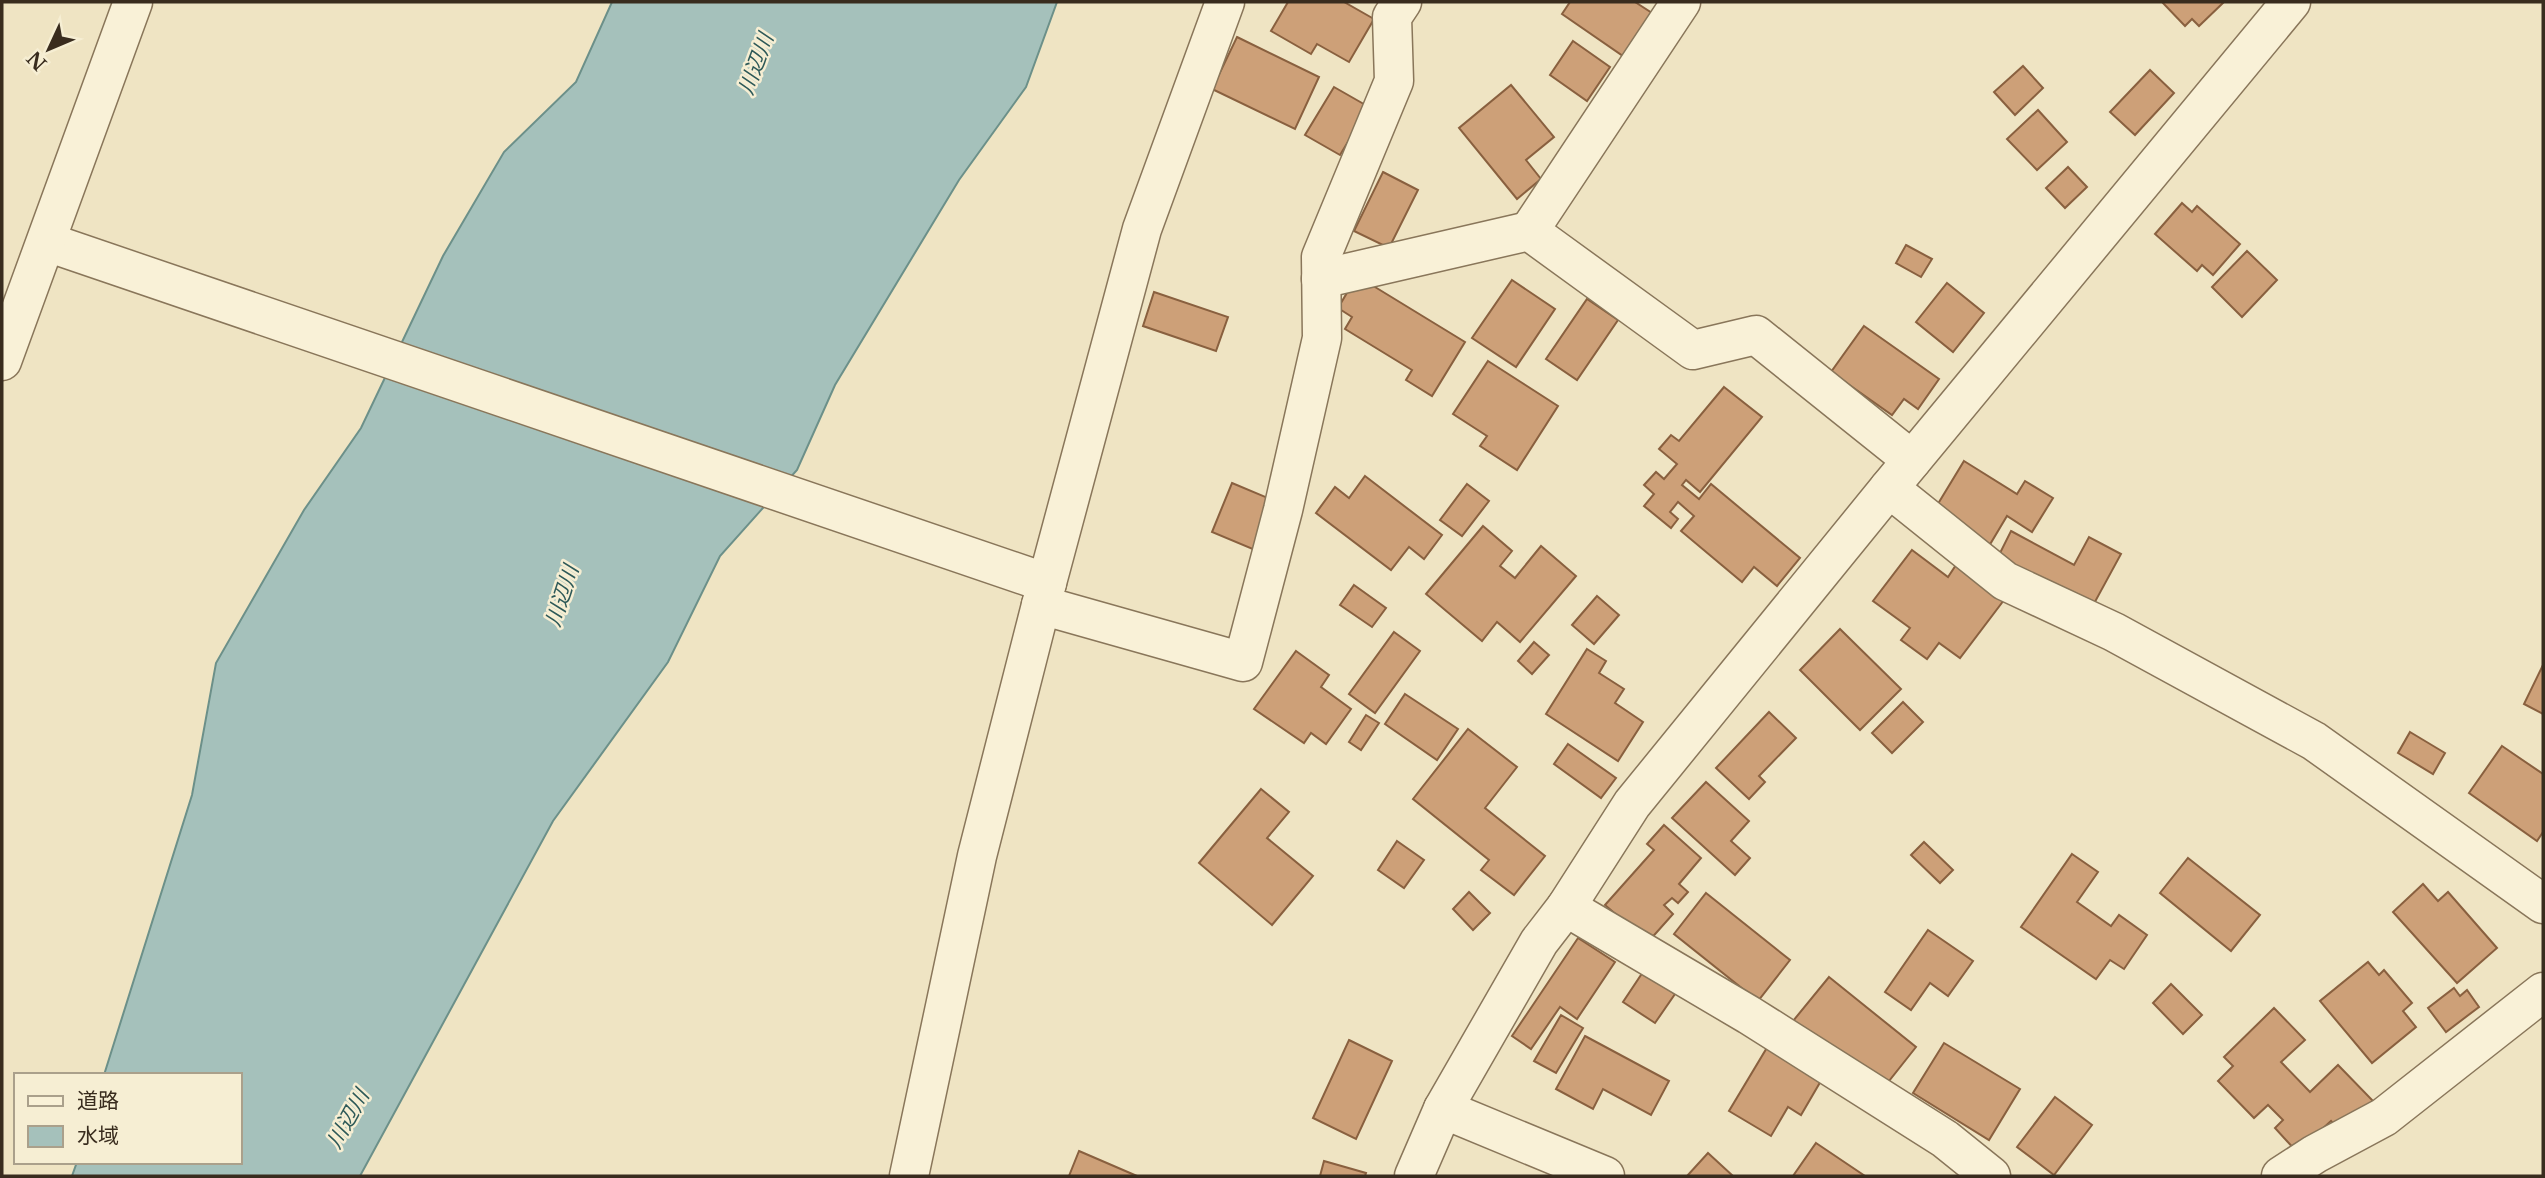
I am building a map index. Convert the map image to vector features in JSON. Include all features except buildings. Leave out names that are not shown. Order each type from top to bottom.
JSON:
[{"type":"street","points":[[2,361],[134,2]]},
{"type":"street","points":[[909,1176],[977,856],[1142,229],[1225,2]]},
{"type":"street","points":[[47,242],[993,563],[1044,594],[1243,662],[1283,510],[1322,338],[1321,257],[1394,82],[1392,17],[1402,2]]},
{"type":"street","points":[[1321,279],[1529,231],[1681,2]]},
{"type":"street","points":[[1414,1176],[1443,1109],[1539,942],[1566,907],[1632,804],[1900,474],[2291,2]]},
{"type":"street","points":[[1529,231],[1693,350],[1756,335],[1900,474],[2005,581],[2114,632],[2314,741],[2543,904]]},
{"type":"street","points":[[1566,907],[1749,1015],[1934,1132],[1991,1176]]},
{"type":"street","points":[[2281,1176],[2315,1154],[2384,1117],[2543,992]]},
{"type":"street","points":[[1443,1109],[1605,1176]]},
{"type":"water","name":"川辺川","points":[[612,2],[1057,2],[1026,87],[959,180],[835,385],[797,470],[720,556],[668,662],[553,821],[360,1176],[72,1176],[76,1164],[242,1164],[242,1073],[105,1073],[192,795],[216,663],[304,510],[361,428],[443,256],[504,152],[576,82]]}]
